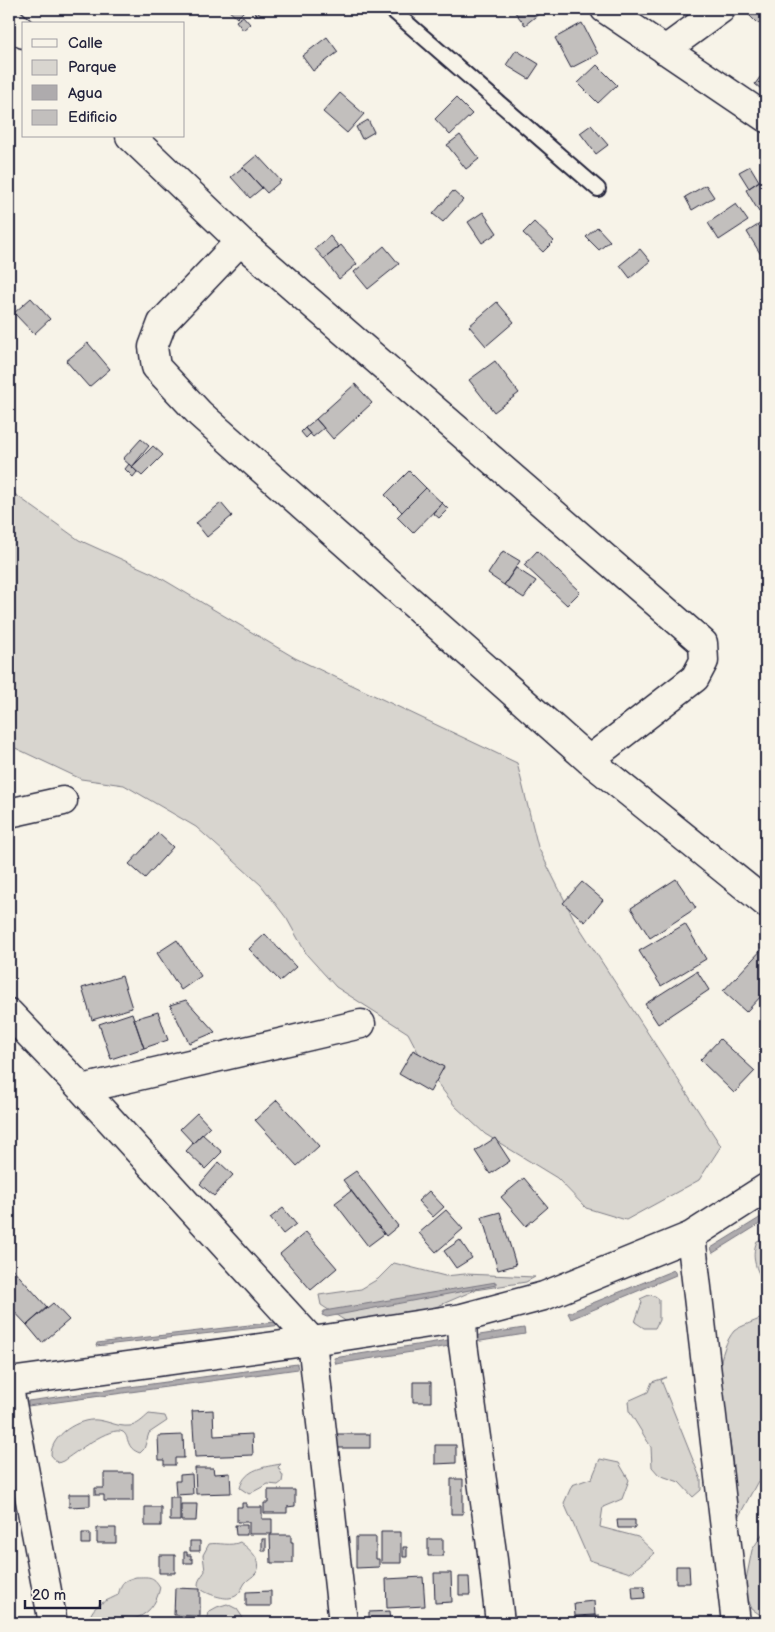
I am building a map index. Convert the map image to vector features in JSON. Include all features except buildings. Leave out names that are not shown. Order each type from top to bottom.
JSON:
[{"type":"street","points":[[605,9],[766,118]]},
{"type":"street","points":[[665,50],[721,9]]},
{"type":"street","points":[[9,20],[22,32]]},
{"type":"street","points":[[132,138],[240,241],[703,643],[704,661],[695,678],[589,760]]},
{"type":"street","points":[[240,241],[162,323],[153,347],[156,367],[200,414],[589,760],[766,903]]},
{"type":"street","points":[[9,813],[63,801]]},
{"type":"street","points":[[9,1013],[82,1089],[312,1342],[343,1623]]},
{"type":"street","points":[[82,1089],[361,1024]]},
{"type":"street","points":[[9,1382],[312,1342],[462,1318],[544,1296],[691,1236],[766,1188]]},
{"type":"street","points":[[691,1236],[736,1623]]},
{"type":"street","points":[[462,1318],[463,1344],[500,1623]]},
{"type":"street","points":[[9,1388],[53,1623]]},
{"type":"lane","points":[[391,9],[598,189]]},
{"type":"green space","points":[[9,490],[79,540],[154,574],[295,658],[517,763],[538,847],[574,919],[721,1146],[699,1180],[626,1220],[586,1208],[557,1178],[485,1134],[455,1106],[428,1071],[408,1033],[336,987],[307,955],[287,919],[261,885],[196,827],[124,785],[81,779],[9,745]]},
{"type":"green space","points":[[766,1238],[766,1286],[757,1270],[754,1253],[757,1241]]},
{"type":"green space","points":[[394,1263],[445,1276],[465,1274],[535,1277],[526,1282],[475,1290],[415,1316],[347,1322],[321,1305],[319,1295],[361,1289],[378,1279]]},
{"type":"green space","points":[[649,1295],[659,1299],[659,1320],[655,1328],[644,1328],[635,1322],[642,1302],[640,1299]]},
{"type":"green space","points":[[766,1316],[766,1480],[758,1481],[739,1516],[724,1502],[721,1482],[733,1465],[728,1426],[715,1411],[718,1380],[721,1358],[734,1331]]},
{"type":"green space","points":[[667,1377],[661,1380],[701,1480],[701,1490],[693,1497],[679,1482],[659,1475],[652,1467],[651,1447],[629,1411],[628,1401],[648,1392],[652,1382]]},
{"type":"green space","points":[[149,1414],[165,1416],[167,1421],[149,1433],[144,1449],[140,1453],[132,1448],[123,1432],[117,1431],[101,1436],[58,1463],[51,1455],[52,1448],[61,1435],[67,1429],[82,1422],[97,1420],[121,1426],[132,1426]]},
{"type":"green space","points":[[600,1459],[619,1463],[629,1480],[622,1499],[603,1507],[600,1527],[638,1537],[655,1553],[630,1573],[589,1560],[564,1503],[572,1485],[592,1478]]},
{"type":"green space","points":[[281,1464],[278,1467],[283,1476],[282,1482],[278,1485],[268,1484],[249,1494],[240,1488],[246,1476],[251,1472]]},
{"type":"green space","points":[[766,1531],[766,1619],[752,1609],[744,1590],[752,1550]]},
{"type":"green space","points":[[240,1542],[254,1555],[258,1568],[237,1595],[226,1598],[199,1588],[198,1583],[205,1571],[203,1555],[209,1544]]},
{"type":"green space","points":[[136,1577],[155,1580],[160,1587],[150,1609],[142,1615],[123,1622],[89,1623],[95,1608],[118,1595],[123,1583]]},
{"type":"green space","points":[[227,1604],[237,1609],[243,1618],[237,1623],[206,1623],[208,1612]]},
{"type":"water","points":[[766,1214],[766,1220],[713,1253],[711,1248]]},
{"type":"water","points":[[674,1270],[676,1275],[571,1319],[568,1313]]},
{"type":"water","points":[[496,1282],[496,1285],[327,1317],[322,1315],[324,1311]]},
{"type":"water","points":[[277,1319],[282,1325],[96,1346],[97,1343],[275,1322]]},
{"type":"water","points":[[524,1328],[525,1334],[336,1364],[334,1358]]},
{"type":"water","points":[[297,1364],[298,1369],[28,1406],[28,1401]]}]
